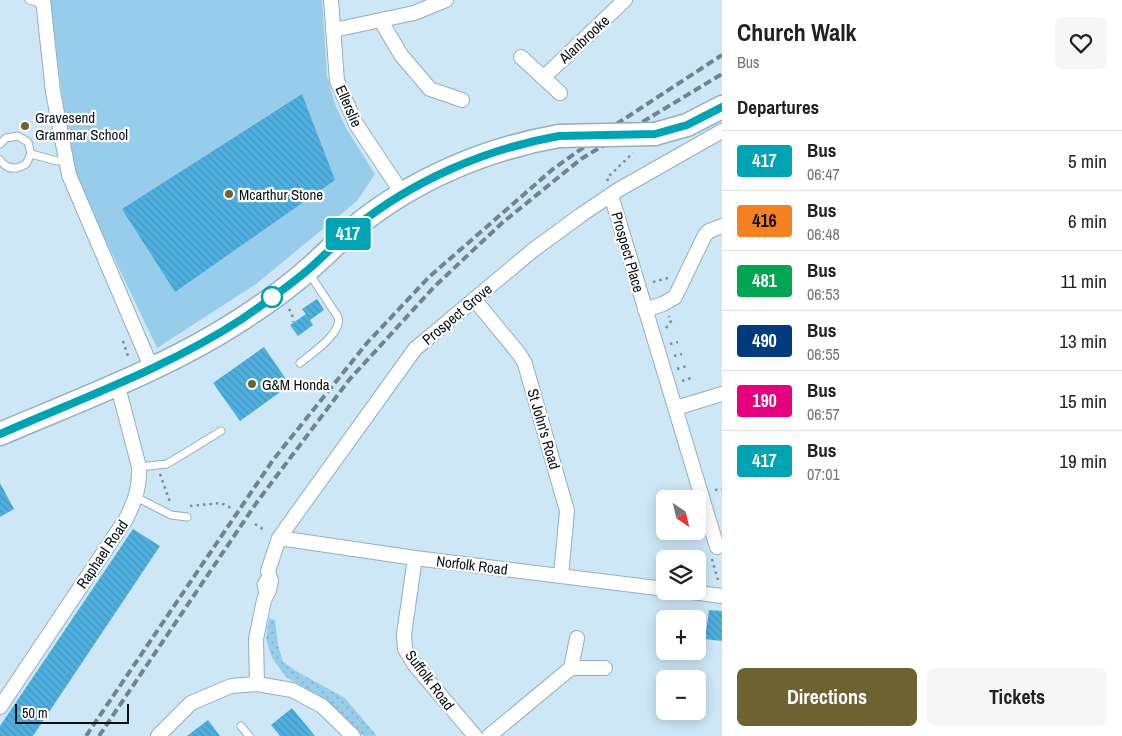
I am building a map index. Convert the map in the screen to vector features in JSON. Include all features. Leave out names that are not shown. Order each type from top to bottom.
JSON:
[{"type":"main road","points":[[0,434],[152,369],[205,342],[243,318],[308,270],[354,228],[402,193],[451,170],[496,151],[559,136],[655,134],[687,125],[722,107]]},
{"type":"street","points":[[334,30],[414,13],[432,3],[446,0]]},
{"type":"street","name":"Alanbrooke","points":[[544,77],[626,0]]},
{"type":"street","points":[[44,2],[53,92],[74,187],[152,369]]},
{"type":"street","name":"Ellerslie","points":[[331,3],[337,81],[356,124],[402,193]]},
{"type":"street","points":[[381,21],[401,55],[430,89],[462,100]]},
{"type":"street","points":[[521,57],[560,93]]},
{"type":"street","name":"Prospect Grove","points":[[257,684],[256,639],[264,600],[271,581],[268,571],[279,538],[412,352],[610,189],[722,131]]},
{"type":"street","name":"Prospect Place","points":[[610,189],[717,547]]},
{"type":"street","name":"Prospect Place","points":[[645,310],[663,304],[675,297],[705,235],[709,231],[722,226]]},
{"type":"street","name":"St John's Road","points":[[474,300],[520,355],[525,364],[566,507],[567,522],[561,576]]},
{"type":"street","name":"Raphael Road","points":[[0,707],[126,519],[136,498],[140,480],[139,467],[117,384]]},
{"type":"street","points":[[676,408],[722,394]]},
{"type":"street","name":"Norfolk Road","points":[[279,538],[415,558],[656,587]]},
{"type":"street","name":"Suffolk Road","points":[[415,558],[404,634],[405,648],[414,664],[475,736]]},
{"type":"street","points":[[706,594],[722,596]]},
{"type":"street","points":[[489,736],[571,668],[577,638]]},
{"type":"street","points":[[571,668],[605,668]]},
{"type":"street","points":[[158,736],[191,703],[230,686],[257,684],[292,690],[322,706],[354,736]]},
{"type":"lane","points":[[29,0],[44,2]]},
{"type":"lane","points":[[0,144],[6,138],[18,136],[28,142],[31,154],[29,160],[21,168],[8,168],[0,161]]},
{"type":"lane","points":[[31,154],[56,160],[68,160]]},
{"type":"lane","points":[[300,363],[336,331],[340,322],[308,270]]},
{"type":"lane","points":[[139,467],[167,464],[221,431]]},
{"type":"lane","points":[[136,498],[171,515],[187,517]]},
{"type":"lane","points":[[241,726],[249,736]]},
{"type":"path","points":[[610,189],[607,178],[634,153],[635,147]]},
{"type":"path","points":[[285,304],[292,314],[293,322]]},
{"type":"path","points":[[211,504],[222,503],[231,508]]},
{"type":"shaded area","points":[[50,0],[322,0],[327,76],[335,104],[346,128],[375,174],[357,201],[256,284],[157,348],[81,189],[69,150]]},
{"type":"shaded area","points":[[269,618],[275,620],[278,645],[283,662],[345,698],[377,736],[363,736],[339,711],[320,697],[286,677],[272,658],[266,639]]},
{"type":"building","name":"Mcarthur Stone","points":[[302,94],[335,180],[175,292],[122,209]]},
{"type":"building","points":[[317,299],[324,310],[310,320],[313,325],[298,336],[290,325],[306,314],[302,309]]},
{"type":"building","name":"G&M Honda","points":[[264,347],[290,385],[240,421],[213,383]]},
{"type":"building","points":[[0,483],[14,509],[0,517]]},
{"type":"building","points":[[133,529],[160,546],[33,736],[0,736],[0,726]]},
{"type":"building","points":[[709,610],[722,611],[722,641],[706,639]]},
{"type":"building","points":[[292,708],[315,736],[280,736],[271,725]]},
{"type":"building","points":[[208,720],[220,736],[187,736]]},
{"type":"railway","points":[[86,736],[273,460],[367,343],[429,277],[553,169],[615,125],[722,55]]},
{"type":"railway","points":[[99,736],[257,502],[349,380],[434,287],[502,223],[581,159],[722,74]]},
{"type":"bus line","name":"417","points":[[0,434],[166,363],[205,342],[243,318],[308,270],[354,228],[402,193],[451,170],[496,151],[559,136],[655,134],[687,125],[722,107]]},
{"type":"place","name":"Gravesend Grammar School","points":[[25,126]]},
{"type":"place","name":"Mcarthur Stone","points":[[229,194]]},
{"type":"place","name":"G&M Honda","points":[[252,384]]}]
